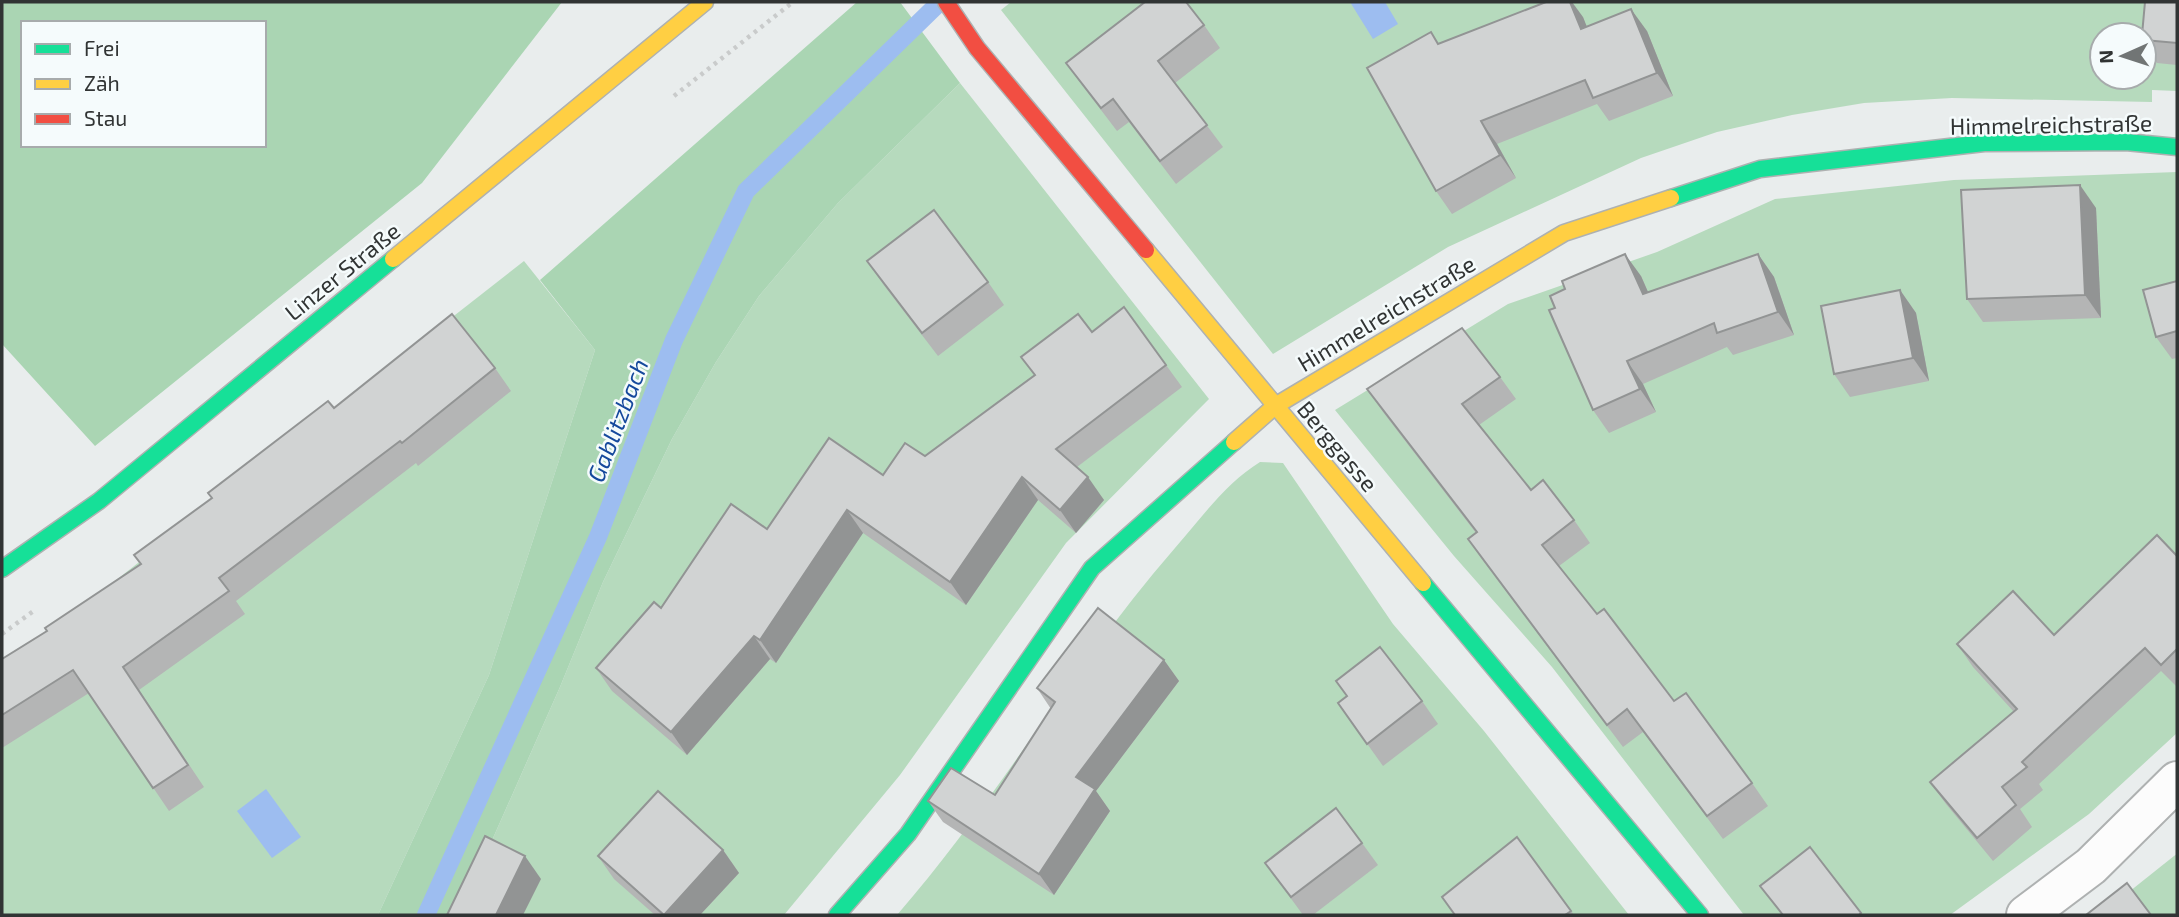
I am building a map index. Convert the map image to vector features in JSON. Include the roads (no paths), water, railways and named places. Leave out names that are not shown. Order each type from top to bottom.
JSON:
[{"type":"street","name":"Linzer Straße","points":[[2,569],[99,500],[705,2]]},
{"type":"street","name":"Berggasse","points":[[946,2],[977,48],[1700,915]]},
{"type":"street","name":"Himmelreichstraße","points":[[837,915],[908,834],[1092,568],[1275,406],[1564,233],[1760,169],[1984,143],[2126,142],[2177,147]]},
{"type":"street","points":[[2026,915],[2091,866],[2177,781]]},
{"type":"water","points":[[1350,2],[1385,2],[1398,24],[1373,39]]},
{"type":"water","points":[[266,789],[301,837],[272,858],[237,811]]},
{"type":"waterway","name":"Gablitzbach","points":[[426,915],[598,537],[674,340],[746,191],[940,2]]}]
